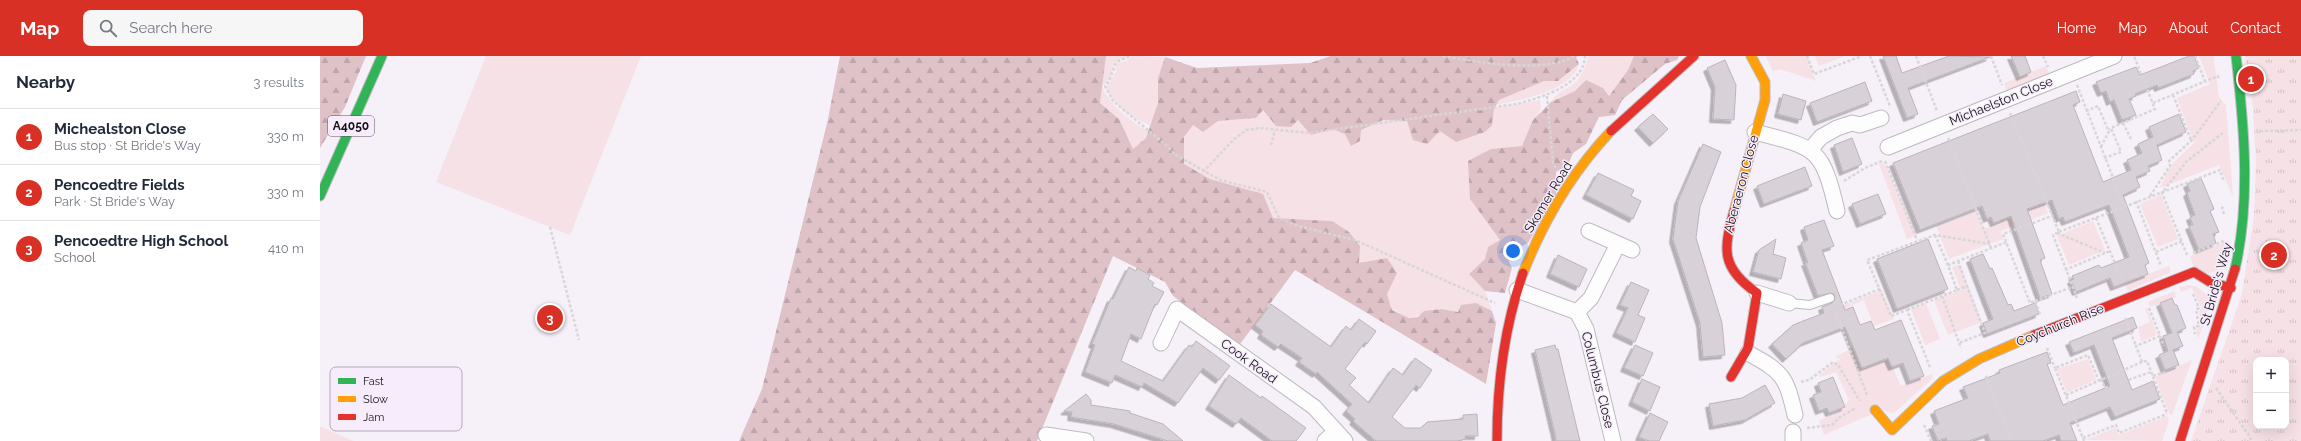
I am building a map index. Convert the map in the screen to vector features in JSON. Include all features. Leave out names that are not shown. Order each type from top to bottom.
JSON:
[{"type":"street","name":"A4050","points":[[320,196],[382,56]]},
{"type":"street","name":"Skomer Road","points":[[1497,441],[1500,366],[1511,309],[1536,241],[1567,185],[1590,154],[1619,122],[1694,56]]},
{"type":"street","name":"Aberaeron Close","points":[[1752,56],[1760,71],[1766,90],[1728,227],[1726,250],[1732,269],[1738,277],[1757,293]]},
{"type":"street","name":"Michaelston Close","points":[[1888,146],[2114,56]]},
{"type":"street","name":"St Bride's Way","points":[[2180,441],[2231,288],[2242,241],[2244,209],[2243,146],[2236,56]]},
{"type":"street","points":[[1810,150],[1821,137],[1837,128],[1852,123],[1860,125],[1887,115]]},
{"type":"street","points":[[1755,132],[1799,144],[1810,150],[1821,160],[1832,189],[1838,211]]},
{"type":"street","points":[[1589,231],[1632,250]]},
{"type":"street","points":[[1517,290],[1577,312],[1591,298],[1618,244]]},
{"type":"street","points":[[2194,272],[2210,282],[2231,288]]},
{"type":"street","name":"Coychurch Rise","points":[[1875,410],[1892,435],[1944,381],[1979,359],[2084,314],[2119,302],[2194,272]]},
{"type":"street","points":[[1730,377],[1741,366],[1748,353],[1757,293],[1789,302]]},
{"type":"street","name":"Cook Road","points":[[1161,343],[1177,309],[1314,407],[1335,438]]},
{"type":"street","name":"Columbus Close","points":[[1577,312],[1586,329],[1613,441]]},
{"type":"street","points":[[1748,353],[1772,366],[1788,385],[1795,415]]},
{"type":"street","points":[[1046,435],[1086,441]]},
{"type":"lane","points":[[1789,302],[1810,305],[1830,298]]},
{"type":"path","points":[[1129,56],[1114,66],[1111,80],[1105,86],[1106,92],[1113,101],[1162,141],[1176,156],[1220,180],[1267,192],[1279,218],[1298,226],[1356,240],[1511,309]]},
{"type":"path","points":[[1443,56],[1506,65],[1559,62],[1575,56]]},
{"type":"path","points":[[1204,172],[1233,140],[1246,130],[1275,130],[1309,133],[1516,104],[1547,96],[1557,91],[1581,70],[1585,56]]},
{"type":"path","points":[[1807,56],[1814,74],[1862,56]]},
{"type":"path","points":[[1870,56],[1887,115]]},
{"type":"path","points":[[1916,56],[1992,248]]},
{"type":"path","points":[[1991,56],[2008,99],[2010,113],[2058,233],[2105,253]]},
{"type":"path","points":[[2100,148],[2110,129],[2156,109],[2134,56]]},
{"type":"path","points":[[2195,56],[2204,81]]},
{"type":"path","points":[[2072,73],[2100,148],[2124,206]]},
{"type":"path","points":[[2153,103],[2218,76],[2219,82]]},
{"type":"path","points":[[2150,196],[2170,166],[2169,161],[2192,140],[2222,100],[2221,94]]},
{"type":"path","points":[[2173,95],[2192,140]]},
{"type":"path","points":[[1547,96],[1553,163],[1567,185]]},
{"type":"path","points":[[2086,111],[2098,106],[2108,130],[2110,129],[2121,152],[2104,158]]},
{"type":"path","points":[[2123,123],[2130,139]]},
{"type":"path","points":[[1271,145],[1275,130]]},
{"type":"path","points":[[2256,132],[2301,130]]},
{"type":"path","points":[[2162,193],[2186,162],[2224,132]]},
{"type":"path","points":[[1832,189],[1865,168],[1884,159],[1917,240]]},
{"type":"path","points":[[2084,314],[2065,270],[2053,235],[2136,201],[2162,193],[2220,170],[2225,183]]},
{"type":"path","points":[[2162,193],[2194,272]]},
{"type":"path","points":[[2136,201],[2162,267],[2170,264],[2178,278]]},
{"type":"path","points":[[2226,219],[2222,208],[2227,205]]},
{"type":"path","points":[[2052,216],[2003,234],[2030,303],[2072,287]]},
{"type":"path","points":[[2096,218],[2128,298]]},
{"type":"path","points":[[550,227],[579,340]]},
{"type":"path","points":[[1967,286],[1891,316],[1867,260],[1917,240],[1936,235],[1990,244]]},
{"type":"path","points":[[1936,235],[1957,290]]},
{"type":"path","points":[[2187,256],[2231,238],[2242,241]]},
{"type":"path","points":[[2156,252],[2182,241]]},
{"type":"path","points":[[1948,265],[2007,242]]},
{"type":"path","points":[[2065,270],[2110,251]]},
{"type":"path","points":[[1958,261],[1985,333],[1959,343]]},
{"type":"path","points":[[1834,307],[1880,289]]},
{"type":"path","points":[[2191,290],[2199,308],[2196,310],[2199,326],[2194,327],[2196,343],[2211,348]]},
{"type":"path","points":[[2142,293],[2164,346]]},
{"type":"path","points":[[1942,296],[1968,365]]},
{"type":"path","points":[[1830,298],[1870,403],[1875,410]]},
{"type":"path","points":[[2035,301],[2044,323],[2040,332]]},
{"type":"path","points":[[2119,302],[2142,362]]},
{"type":"path","points":[[1907,310],[1931,369],[1937,366],[1944,381]]},
{"type":"path","points":[[2136,346],[2160,336]]},
{"type":"path","points":[[2151,372],[2105,388],[2088,355],[2055,368],[2083,440],[2116,426],[2119,433],[2167,413]]},
{"type":"path","points":[[1979,359],[2012,441]]},
{"type":"path","points":[[2066,395],[2147,361],[2167,413],[2173,424],[2184,428]]},
{"type":"path","points":[[1788,385],[1809,380],[1833,362],[1838,364],[1863,405],[1840,417],[1832,425],[1797,434]]},
{"type":"path","points":[[2153,376],[2165,372]]},
{"type":"path","points":[[2200,379],[2214,384],[2250,437],[2251,441]]},
{"type":"green space","points":[[320,56],[366,56],[345,107],[320,148]]},
{"type":"green space","points":[[486,56],[641,56],[570,235],[436,182]]},
{"type":"green space","points":[[840,56],[1106,56],[1100,103],[1119,119],[1133,149],[1146,138],[1158,103],[1158,78],[1165,57],[1197,68],[1310,63],[1331,56],[1578,56],[1576,57],[1579,64],[1558,81],[1544,81],[1499,100],[1494,109],[1492,125],[1485,132],[1456,142],[1440,131],[1427,144],[1413,140],[1407,121],[1383,120],[1361,130],[1360,141],[1351,146],[1345,134],[1332,129],[1311,135],[1298,120],[1291,127],[1276,126],[1263,110],[1256,118],[1218,121],[1203,132],[1193,125],[1184,137],[1184,164],[1210,179],[1263,194],[1273,218],[1332,221],[1349,232],[1360,246],[1359,263],[1387,258],[1397,273],[1387,294],[1392,310],[1409,318],[1418,317],[1424,311],[1442,309],[1458,312],[1461,305],[1476,303],[1492,311],[1496,323],[1486,384],[1295,270],[1240,344],[1173,296],[1165,282],[1113,256],[1037,441],[739,441],[762,389],[828,119]]},
{"type":"green space","points":[[1106,56],[1128,56],[1116,62],[1113,66],[1110,79],[1102,86]]},
{"type":"green space","points":[[1131,56],[1165,57],[1158,78],[1158,103],[1151,126],[1118,106],[1109,94],[1106,87],[1116,72],[1116,64],[1128,60]]},
{"type":"green space","points":[[1589,56],[1634,56],[1628,70],[1608,97],[1586,80],[1575,91],[1551,102],[1559,93],[1576,82],[1582,73]]},
{"type":"green space","points":[[1634,56],[1679,56],[1677,60],[1665,64],[1622,100],[1615,115],[1599,117],[1586,144],[1573,153],[1568,165],[1556,172],[1556,196],[1528,243],[1513,250],[1509,262],[1512,268],[1505,293],[1485,291],[1469,274],[1485,259],[1488,247],[1500,240],[1470,199],[1468,161],[1491,149],[1522,146],[1533,120],[1551,102],[1575,91],[1586,80],[1603,88],[1609,96],[1628,70]]},
{"type":"green space","points":[[1766,56],[1806,56],[1816,81],[1780,69],[1773,71]]},
{"type":"green space","points":[[1815,56],[1845,56],[1819,66]]},
{"type":"green space","points":[[2199,56],[2215,56],[2214,60],[2219,97],[2224,104],[2226,104],[2233,197],[2219,165],[2160,188],[2170,166],[2194,143],[2177,98],[2210,84]]},
{"type":"green space","points":[[2245,56],[2301,56],[2301,441],[2191,441],[2242,294],[2254,216],[2256,162],[2253,107]]},
{"type":"green space","points":[[1579,64],[1574,73],[1556,88],[1531,97],[1496,105],[1499,100],[1530,86],[1544,81],[1558,81]]},
{"type":"green space","points":[[2046,66],[2050,76],[2007,93],[2004,83]]},
{"type":"green space","points":[[1102,86],[1110,101],[1116,107],[1128,118],[1148,132],[1146,138],[1132,150],[1119,119],[1100,103]]},
{"type":"green space","points":[[1540,100],[1541,108],[1522,146],[1491,149],[1470,199],[1500,240],[1488,247],[1485,259],[1469,274],[1485,291],[1492,311],[1476,303],[1458,312],[1442,309],[1409,318],[1392,309],[1387,294],[1387,258],[1359,263],[1349,232],[1332,221],[1273,218],[1263,194],[1210,179],[1184,164],[1184,137],[1193,125],[1203,132],[1218,121],[1256,118],[1263,110],[1297,119],[1311,135],[1332,129],[1345,134],[1383,120],[1407,121],[1413,139],[1426,144],[1440,131],[1492,125],[1494,108]]},
{"type":"green space","points":[[1884,163],[1917,235],[1907,239],[1879,164]]},
{"type":"green space","points":[[2161,195],[2178,239],[2158,247],[2140,204]]},
{"type":"green space","points":[[2044,203],[2048,213],[2001,231],[2003,239],[1949,259],[1936,226],[1976,211],[1983,229]]},
{"type":"green space","points":[[2093,221],[2105,250],[2069,265],[2057,236]]},
{"type":"green space","points":[[2228,241],[2221,267],[2212,272],[2196,273],[2190,256]]},
{"type":"green space","points":[[1960,265],[1982,322],[1948,335],[1934,300],[1961,290],[1952,267]]},
{"type":"green space","points":[[2169,266],[2171,272],[2128,291],[2125,283]]},
{"type":"green space","points":[[2189,285],[2197,287],[2210,298],[2210,304],[2198,340],[2196,329],[2201,327],[2199,311],[2202,309],[2192,288],[2181,292],[2179,287]]},
{"type":"green space","points":[[1882,290],[1894,319],[1874,326],[1864,300],[1839,311],[1837,308]]},
{"type":"green space","points":[[2174,291],[2176,297],[2150,307],[2148,302]]},
{"type":"green space","points":[[1926,303],[1940,339],[1925,345],[1911,309]]},
{"type":"green space","points":[[2147,308],[2157,335],[2141,341],[2138,327],[2150,322],[2145,309]]},
{"type":"green space","points":[[1854,347],[1863,369],[1889,359],[1901,386],[1932,374],[1933,378],[1894,413],[1881,410],[1824,435],[1819,421],[1839,411],[1849,400],[1836,372],[1820,377],[1819,375],[1840,359],[1835,357]]},
{"type":"green space","points":[[2088,359],[2096,380],[2067,392],[2057,369]]},
{"type":"green space","points":[[2192,360],[2172,415],[2170,415],[2155,377]]},
{"type":"green space","points":[[2167,416],[2169,421],[2162,441],[2085,440],[2115,428],[2119,435]]},
{"type":"green space","points":[[320,426],[353,441],[320,441]]},
{"type":"building","points":[[1883,56],[1896,56],[1902,73],[1949,56],[1990,57],[1908,88],[1918,114],[1907,118]]},
{"type":"building","points":[[2011,56],[2025,56],[2031,72],[2020,77]]},
{"type":"building","points":[[2189,56],[2194,56],[2199,68],[2193,71],[2194,74],[2158,88],[2157,85],[2135,94],[2136,96],[2129,99],[2136,115],[2122,120],[2114,100],[2110,102],[2106,91],[2101,93],[2096,82],[2136,67],[2140,75]]},
{"type":"building","points":[[1725,60],[1736,85],[1734,120],[1713,119],[1715,87],[1707,68]]},
{"type":"building","points":[[1865,82],[1872,101],[1817,122],[1810,103]]},
{"type":"building","points":[[2076,91],[2080,102],[2073,105],[2103,182],[2131,170],[2127,160],[2142,153],[2138,144],[2153,137],[2149,127],[2179,114],[2186,132],[2157,145],[2162,160],[2148,166],[2150,171],[2136,177],[2140,187],[2123,195],[2149,263],[2145,265],[2148,274],[2114,287],[2110,278],[2076,292],[2071,280],[2074,279],[2072,276],[2099,265],[2101,268],[2129,257],[2109,205],[2065,222],[2063,217],[2059,219],[2052,200],[2027,209],[2045,258],[2040,260],[2052,294],[2040,298],[2011,216],[1994,223],[1991,217],[1987,219],[1982,206],[1920,230],[1893,163]]},
{"type":"building","points":[[1783,94],[1806,101],[1801,120],[1778,114]]},
{"type":"building","points":[[1653,114],[1668,129],[1653,143],[1638,127]]},
{"type":"building","points":[[1852,138],[1862,164],[1843,172],[1834,145]]},
{"type":"building","points":[[1703,144],[1721,152],[1700,207],[1696,238],[1722,323],[1725,355],[1703,357],[1700,323],[1673,239],[1678,201]]},
{"type":"building","points":[[1805,167],[1812,186],[1764,204],[1757,186]]},
{"type":"building","points":[[1598,173],[1634,190],[1631,196],[1641,201],[1633,219],[1586,195]]},
{"type":"building","points":[[2201,178],[2214,209],[2210,211],[2219,232],[2213,234],[2216,243],[2199,250],[2189,226],[2193,225],[2190,217],[2195,215],[2187,193],[2190,191],[2187,184]]},
{"type":"building","points":[[1878,194],[1886,214],[1860,224],[1852,204]]},
{"type":"building","points":[[1824,220],[1834,246],[1822,250],[1845,310],[1853,307],[1860,325],[1871,321],[1875,330],[1901,320],[1924,376],[1910,381],[1903,363],[1892,367],[1888,358],[1862,368],[1845,327],[1803,343],[1786,359],[1772,344],[1793,325],[1824,313],[1822,307],[1832,303],[1835,299],[1834,294],[1831,293],[1818,296],[1805,262],[1808,263],[1801,243],[1808,240],[1804,227]]},
{"type":"building","points":[[1776,239],[1773,254],[1786,258],[1781,279],[1753,272],[1759,250]]},
{"type":"building","points":[[1928,239],[1948,289],[1897,309],[1877,259]]},
{"type":"building","points":[[1983,254],[1990,269],[1992,268],[2008,305],[2011,304],[2014,311],[2035,303],[2039,314],[1987,334],[1983,323],[1993,319],[1970,259]]},
{"type":"building","points":[[1558,255],[1587,269],[1579,287],[1550,274]]},
{"type":"building","points":[[1129,267],[1136,271],[1137,268],[1150,275],[1148,279],[1154,283],[1152,286],[1164,292],[1157,305],[1155,304],[1141,339],[1131,334],[1121,361],[1163,381],[1189,345],[1192,347],[1196,341],[1230,366],[1219,380],[1203,368],[1178,403],[1144,383],[1142,387],[1115,375],[1112,383],[1085,372],[1095,345],[1092,344],[1111,298],[1113,299]]},
{"type":"building","points":[[1631,282],[1649,290],[1638,315],[1645,318],[1635,342],[1616,333],[1628,308],[1620,305]]},
{"type":"building","points":[[2172,298],[2175,305],[2177,305],[2186,328],[2177,332],[2183,346],[2173,350],[2179,365],[2165,370],[2159,355],[2168,351],[2163,336],[2172,333],[2160,303]]},
{"type":"building","points":[[1271,304],[1331,347],[1346,326],[1351,330],[1359,319],[1376,331],[1367,344],[1365,342],[1345,369],[1356,378],[1349,385],[1369,403],[1393,368],[1403,375],[1415,358],[1432,370],[1420,388],[1416,385],[1392,417],[1405,428],[1421,428],[1427,422],[1463,419],[1463,415],[1477,414],[1478,436],[1465,436],[1466,439],[1457,441],[1376,441],[1353,421],[1355,419],[1346,411],[1352,404],[1317,372],[1316,374],[1299,362],[1302,358],[1281,344],[1278,347],[1261,335],[1263,331],[1255,325]]},
{"type":"building","points":[[2133,317],[2137,328],[2112,338],[2132,390],[2153,381],[2160,399],[2115,417],[2110,407],[2070,423],[2077,441],[2061,441],[2059,435],[2043,441],[1990,441],[1988,434],[1969,441],[1947,441],[1946,438],[1938,441],[1932,426],[1939,424],[1934,411],[1968,398],[1963,387],[2000,373],[1999,370],[2047,352],[2051,363],[2047,364],[2063,405],[2110,386],[2094,345],[2074,353],[2069,342]]},
{"type":"building","points":[[1555,345],[1556,349],[1558,349],[1580,441],[1556,441],[1535,350]]},
{"type":"building","points":[[1635,345],[1653,353],[1643,376],[1624,368]]},
{"type":"building","points":[[1229,375],[1261,398],[1262,396],[1306,428],[1296,441],[1272,441],[1241,418],[1236,424],[1209,406]]},
{"type":"building","points":[[1833,377],[1845,407],[1829,413],[1827,408],[1819,411],[1813,395],[1821,392],[1818,383]]},
{"type":"building","points":[[1642,379],[1660,387],[1650,411],[1632,402]]},
{"type":"building","points":[[1765,385],[1775,403],[1745,420],[1713,426],[1709,404],[1742,398]]},
{"type":"building","points":[[1086,394],[1091,400],[1091,405],[1130,411],[1130,413],[1163,424],[1183,441],[1168,441],[1114,424],[1071,417],[1072,412],[1064,411]]},
{"type":"building","points":[[1650,413],[1668,422],[1659,441],[1649,441],[1639,437]]},
{"type":"traffic: fast","points":[[320,196],[382,56]]},
{"type":"traffic: fast","points":[[2235,269],[2243,217],[2244,190],[2243,136],[2236,56]]},
{"type":"traffic: slow","points":[[1734,211],[1765,100],[1765,82],[1751,56]]},
{"type":"traffic: slow","points":[[1523,273],[1540,234],[1560,198],[1584,163],[1611,131]]},
{"type":"traffic: slow","points":[[1875,410],[1892,430],[1943,381],[1979,359],[2034,335]]},
{"type":"traffic: jam","points":[[1611,131],[1694,56]]},
{"type":"traffic: jam","points":[[1731,377],[1748,348],[1757,293],[1745,284],[1737,275],[1731,266],[1728,257],[1728,237],[1734,211]]},
{"type":"traffic: jam","points":[[2180,441],[2235,269]]},
{"type":"traffic: jam","points":[[2034,335],[2194,272],[2210,282],[2231,288]]},
{"type":"traffic: jam","points":[[1497,441],[1498,398],[1506,335],[1523,273]]},
{"type":"place","name":"Michealston Close","points":[[2251,79]]},
{"type":"place","name":"Pencoedtre Fields","points":[[2274,255]]},
{"type":"place","name":"Pencoedtre High School","points":[[550,318]]}]
